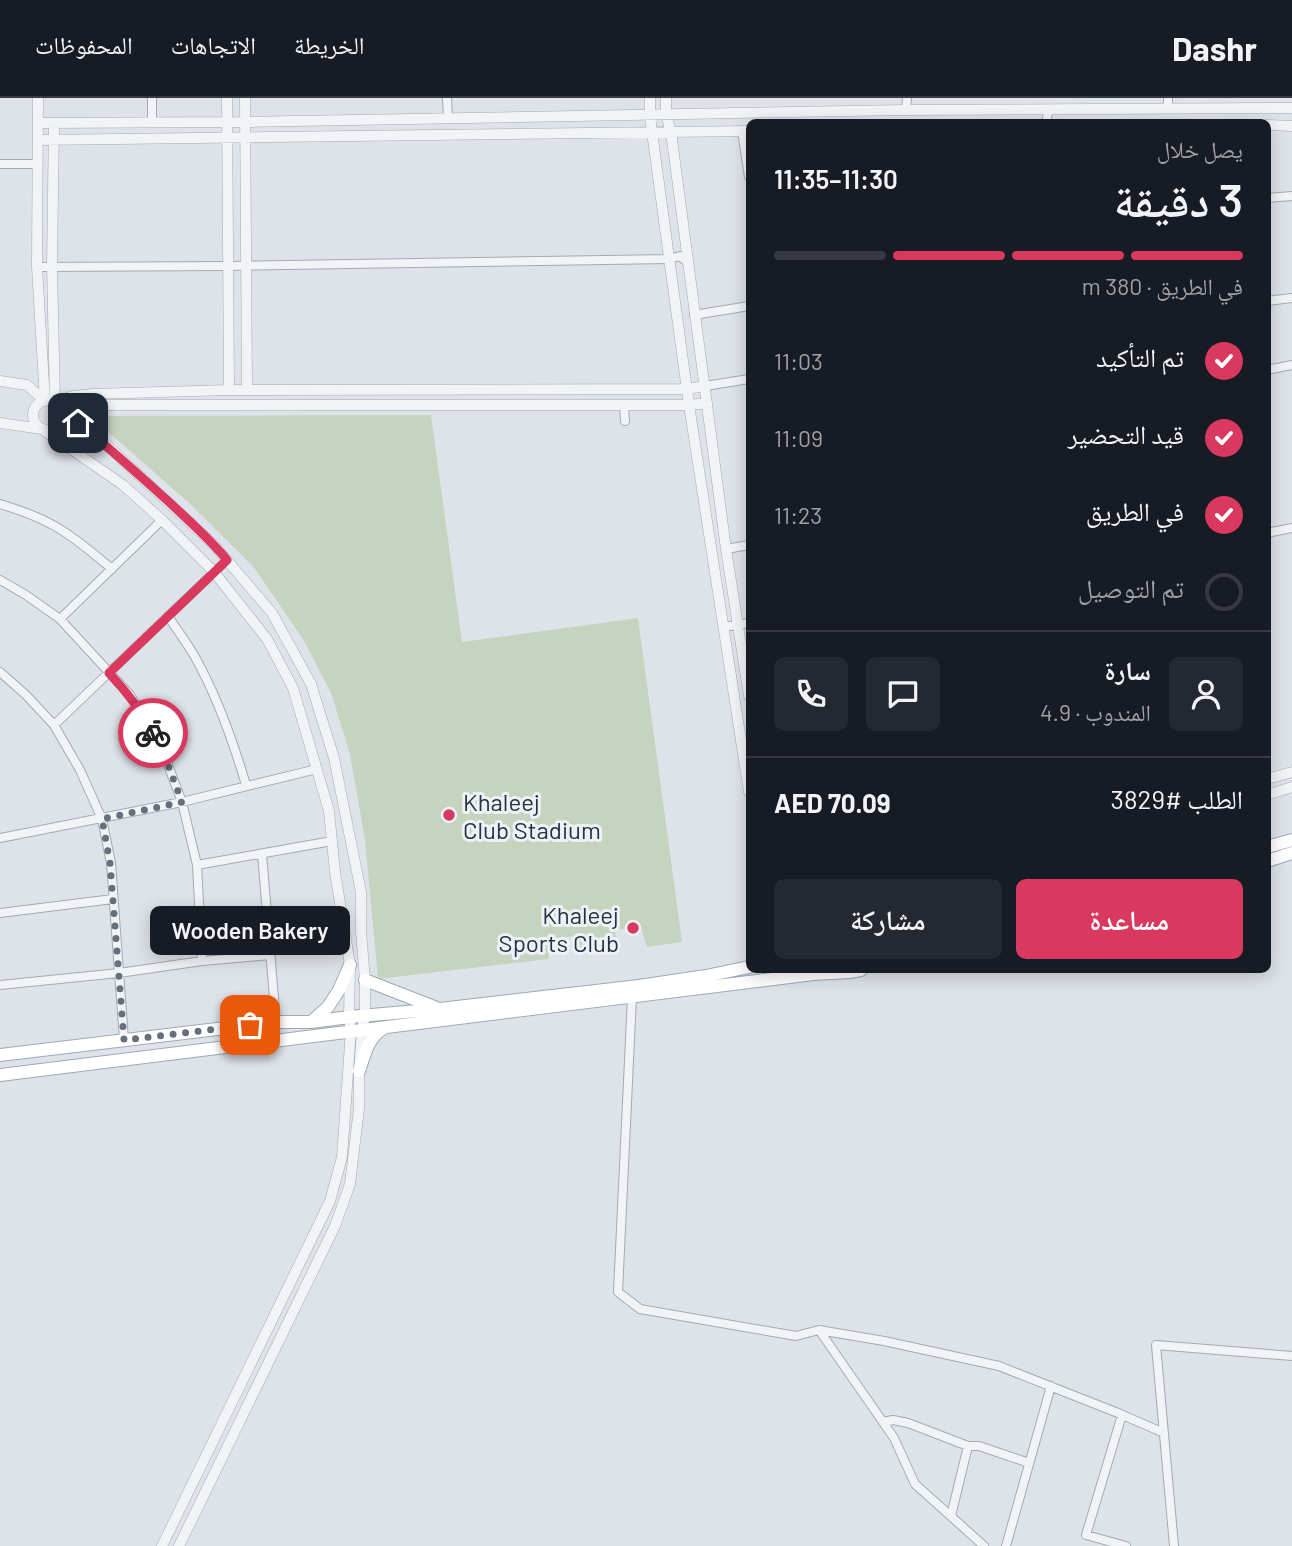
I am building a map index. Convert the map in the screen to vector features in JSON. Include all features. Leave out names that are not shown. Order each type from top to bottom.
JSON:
[{"type":"main road","points":[[1271,846],[1292,839]]},
{"type":"main road","points":[[1271,859],[1292,853]]},
{"type":"main road","points":[[311,1022],[328,1007],[339,990],[349,965]]},
{"type":"main road","points":[[0,1055],[276,1022],[311,1022],[639,986],[746,969]]},
{"type":"main road","points":[[0,1075],[831,973]]},
{"type":"main road","points":[[365,980],[440,1009]]},
{"type":"main road","points":[[359,1072],[370,1040],[377,1032],[387,1027]]},
{"type":"street","points":[[0,423],[47,430],[57,427],[62,419],[54,404],[37,267],[38,98]]},
{"type":"street","points":[[149,139],[155,123],[152,98]]},
{"type":"street","points":[[227,98],[229,390]]},
{"type":"street","points":[[245,98],[247,390]]},
{"type":"street","points":[[447,98],[448,118]]},
{"type":"street","points":[[650,98],[652,132],[689,405],[746,772]]},
{"type":"street","points":[[666,98],[666,115],[671,132],[726,549],[744,624],[746,653]]},
{"type":"street","points":[[906,110],[907,98]]},
{"type":"street","points":[[38,123],[1049,109],[1168,104],[1292,108]]},
{"type":"street","points":[[1047,119],[1049,109]]},
{"type":"street","points":[[54,123],[54,404]]},
{"type":"street","points":[[1271,125],[1292,126]]},
{"type":"street","points":[[38,140],[746,131]]},
{"type":"street","points":[[0,164],[38,164]]},
{"type":"street","points":[[1271,198],[1292,196]]},
{"type":"street","points":[[37,267],[669,259],[680,256],[687,262]]},
{"type":"street","points":[[1271,301],[1292,298]]},
{"type":"street","points":[[694,315],[746,306]]},
{"type":"street","points":[[1271,369],[1292,365]]},
{"type":"street","points":[[54,404],[73,396],[93,394],[229,390],[687,389],[746,379]]},
{"type":"street","points":[[0,381],[27,385],[121,458],[214,545],[272,613],[312,684],[334,758],[361,892],[365,1015],[356,1030],[342,1157],[330,1201],[162,1546]]},
{"type":"street","points":[[179,1546],[335,1226],[350,1184],[359,1108],[359,1072],[356,1030],[349,1017],[349,965],[328,811],[293,688],[267,639],[214,572],[162,520],[123,485],[42,429],[35,423],[33,414],[37,406],[54,404],[689,405],[707,402]]},
{"type":"street","points":[[624,405],[625,421]]},
{"type":"street","points":[[0,504],[57,527],[112,569]]},
{"type":"street","points":[[60,619],[162,520]]},
{"type":"street","points":[[1271,532],[1292,528]]},
{"type":"street","points":[[726,549],[746,546]]},
{"type":"street","points":[[54,725],[227,560]]},
{"type":"street","points":[[0,580],[60,619],[130,695],[144,716],[165,757],[182,802],[197,866],[202,961]]},
{"type":"street","points":[[168,616],[207,680],[233,740],[246,785]]},
{"type":"street","points":[[724,627],[744,624]]},
{"type":"street","points":[[0,672],[54,725],[80,770],[102,819],[110,863],[124,1040]]},
{"type":"street","points":[[0,838],[182,802],[317,769]]},
{"type":"street","points":[[1271,778],[1292,772]]},
{"type":"street","points":[[1271,793],[1292,787]]},
{"type":"street","points":[[197,866],[332,841]]},
{"type":"street","points":[[262,854],[276,1022]]},
{"type":"street","points":[[0,913],[113,899]]},
{"type":"street","points":[[0,985],[119,973],[202,961],[270,956]]},
{"type":"street","points":[[632,997],[618,1292],[640,1309],[796,1336],[819,1330],[999,1366],[1164,1433]]},
{"type":"street","points":[[819,1330],[894,1438],[915,1484],[984,1546]]},
{"type":"street","points":[[1174,1546],[1156,1345],[1292,1356]]},
{"type":"street","points":[[1006,1546],[1051,1386]]},
{"type":"street","points":[[1122,1415],[1086,1535],[1126,1546]]},
{"type":"street","points":[[883,1422],[893,1420],[908,1423],[968,1446],[979,1446],[1029,1463]]},
{"type":"street","points":[[951,1516],[968,1446]]},
{"type":"green space","points":[[431,415],[462,642],[638,618],[682,942],[647,947],[641,927],[615,930],[618,950],[580,955],[576,936],[547,940],[549,959],[378,979],[365,840],[350,754],[331,693],[303,639],[253,566],[188,502],[90,416]]},
{"type":"way so far","points":[[153,733],[182,802],[102,819],[110,863],[124,1040],[250,1025]]},
{"type":"place","name":"Khaleej Club Stadium","points":[[449,815]]},
{"type":"place","name":"Khaleej Sports Club","points":[[633,928]]},
{"type":"place","name":"Wooden Bakery","points":[[250,1025]]},
{"type":"route","points":[[78,423],[141,476],[227,560],[109,673],[130,695],[153,733]]}]
